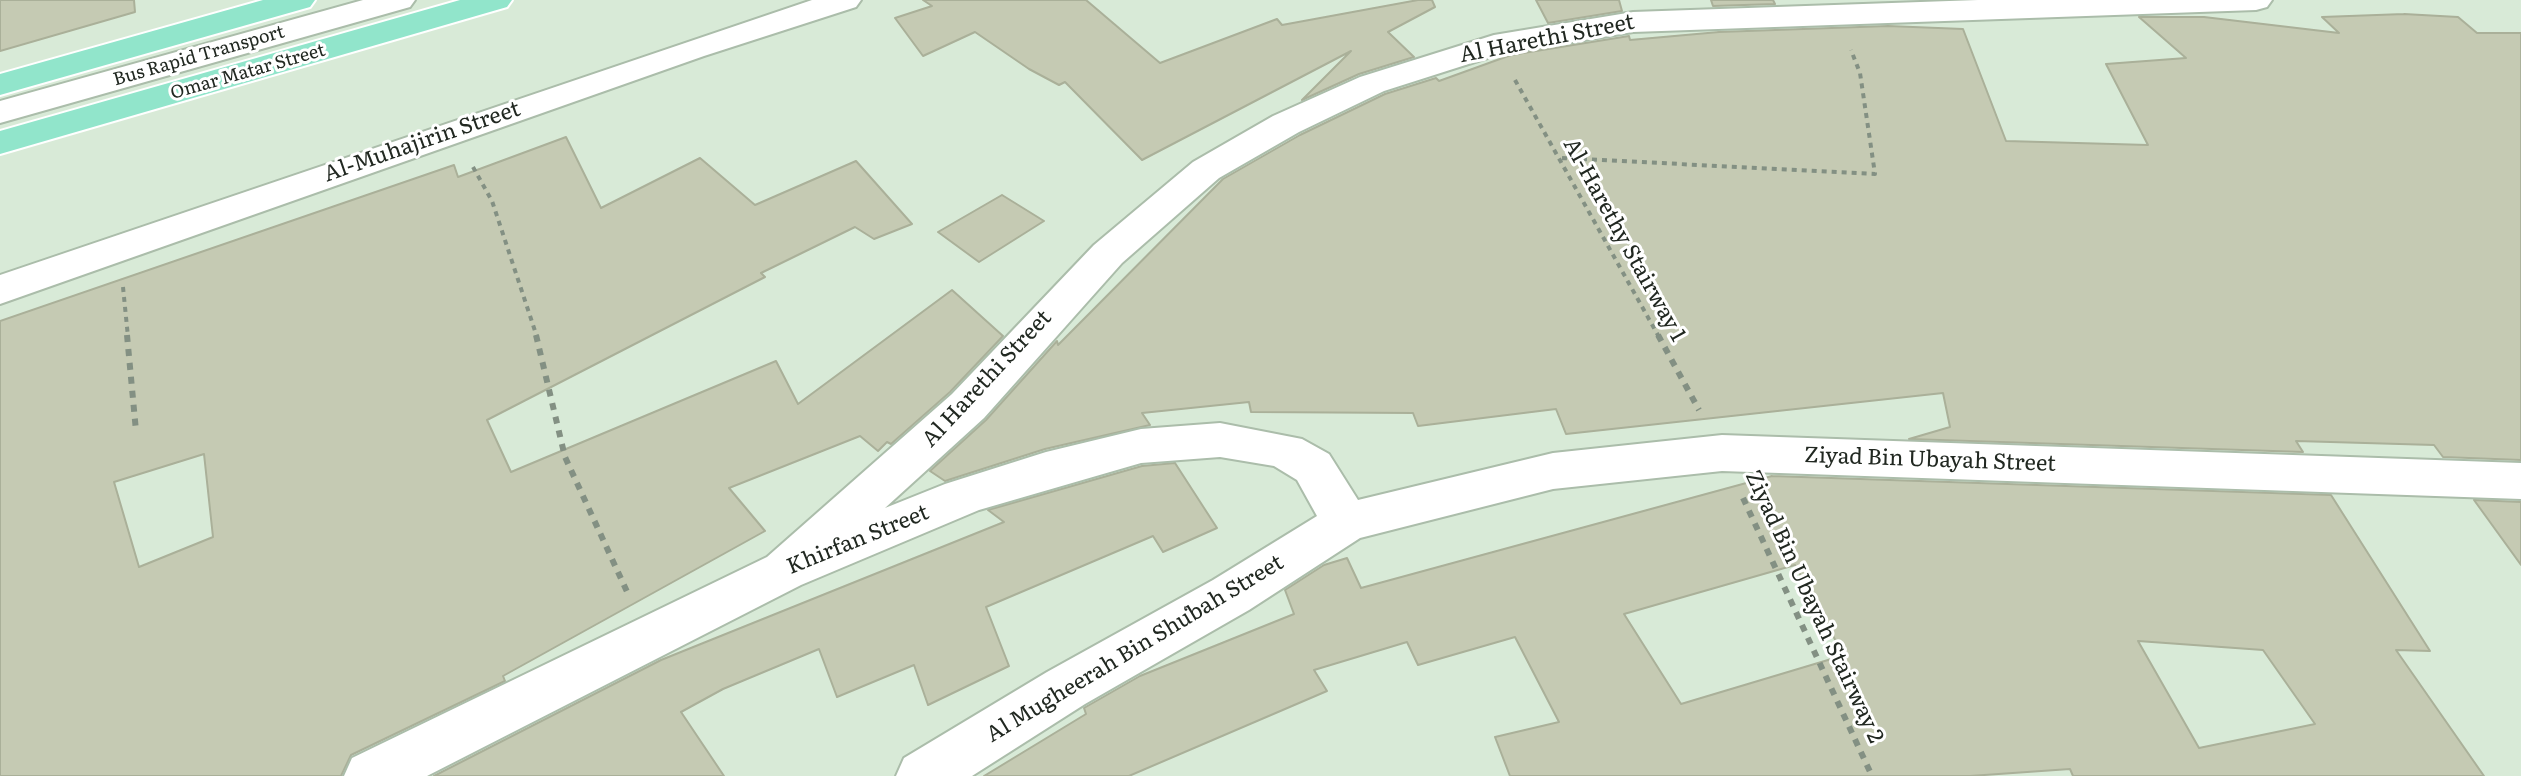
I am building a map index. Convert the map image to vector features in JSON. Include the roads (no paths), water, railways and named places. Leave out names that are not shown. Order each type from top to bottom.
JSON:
[{"type":"main road","points":[[0,85],[299,0]]},
{"type":"main road","name":"Omar Matar Street","points":[[0,143],[496,0]]},
{"type":"street","name":"Bus Rapid Transport","points":[[0,112],[399,0]]},
{"type":"street","name":"Al-Muhajirin Street","points":[[0,290],[120,246],[845,0]]},
{"type":"street","name":"Al Harethi Street","points":[[784,571],[968,406],[1108,254],[1206,170],[1286,124],[1372,84],[1494,45],[1633,22],[1836,12],[2256,0]]},
{"type":"street","name":"Khirfan Street","points":[[372,776],[784,571],[962,497],[1046,470],[1141,446],[1220,440],[1286,451],[1313,467],[1346,522]]},
{"type":"street","name":"Ziyad Bin Ubayah Street","points":[[1346,522],[1553,471],[1722,453],[2521,481]]},
{"type":"street","name":"Al Mugheerah Bin Shuʻbah Street","points":[[924,776],[1066,688],[1231,595],[1346,522]]}]
